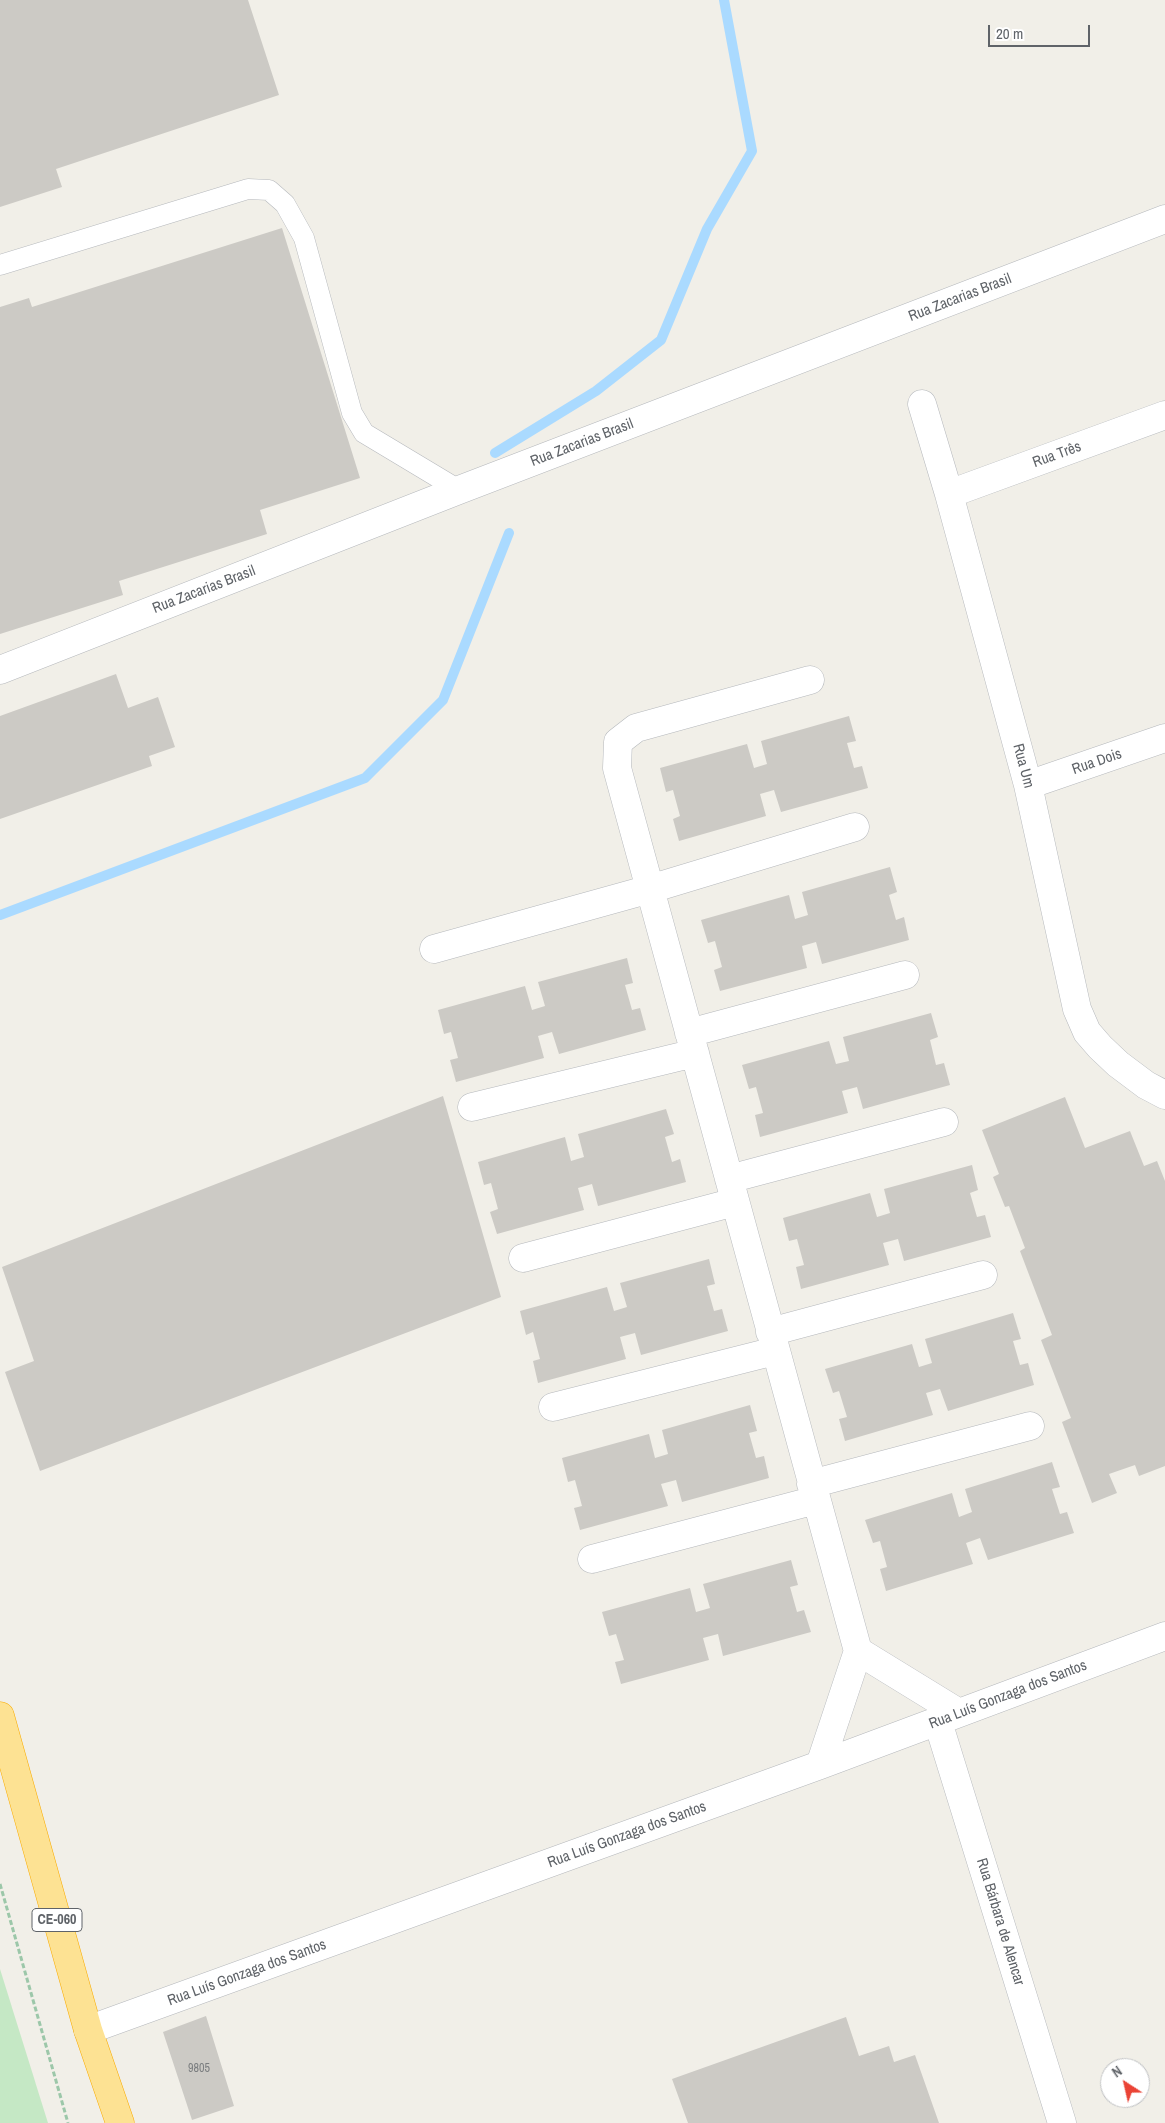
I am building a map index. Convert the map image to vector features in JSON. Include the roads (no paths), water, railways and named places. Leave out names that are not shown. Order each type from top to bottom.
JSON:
[{"type":"highway","name":"CE-060","points":[[0,1716],[88,2030],[120,2123]]},
{"type":"street","name":"Rua Zacarias Brasil","points":[[0,670],[459,490],[1165,219]]},
{"type":"street","name":"Rua Um","points":[[922,404],[949,494],[1028,785],[1075,1000],[1087,1032],[1118,1064],[1146,1085],[1165,1095]]},
{"type":"street","name":"Rua Três","points":[[949,494],[1165,415]]},
{"type":"street","points":[[810,680],[636,728],[618,742],[617,768],[858,1651],[820,1765]]},
{"type":"street","name":"Rua Dois","points":[[1028,785],[1165,738]]},
{"type":"street","points":[[434,949],[650,889],[855,827]]},
{"type":"street","points":[[472,1107],[692,1043],[905,975]]},
{"type":"street","points":[[523,1258],[944,1122]]},
{"type":"street","points":[[553,1407],[983,1275]]},
{"type":"street","points":[[592,1560],[1030,1426]]},
{"type":"street","name":"Rua Luís Gonzaga dos Santos","points":[[88,2030],[820,1765],[1165,1636]]},
{"type":"street","points":[[858,1651],[948,1718]]},
{"type":"street","name":"Rua Bárbara de Alencar","points":[[948,1718],[1062,2123]]},
{"type":"lane","points":[[0,265],[248,189],[269,190],[285,204],[304,238],[352,413],[364,433],[459,490]]},
{"type":"waterway","points":[[495,453],[596,391],[661,340],[707,229],[752,151],[724,0]]},
{"type":"waterway","points":[[0,915],[365,778],[443,700],[509,533]]}]
